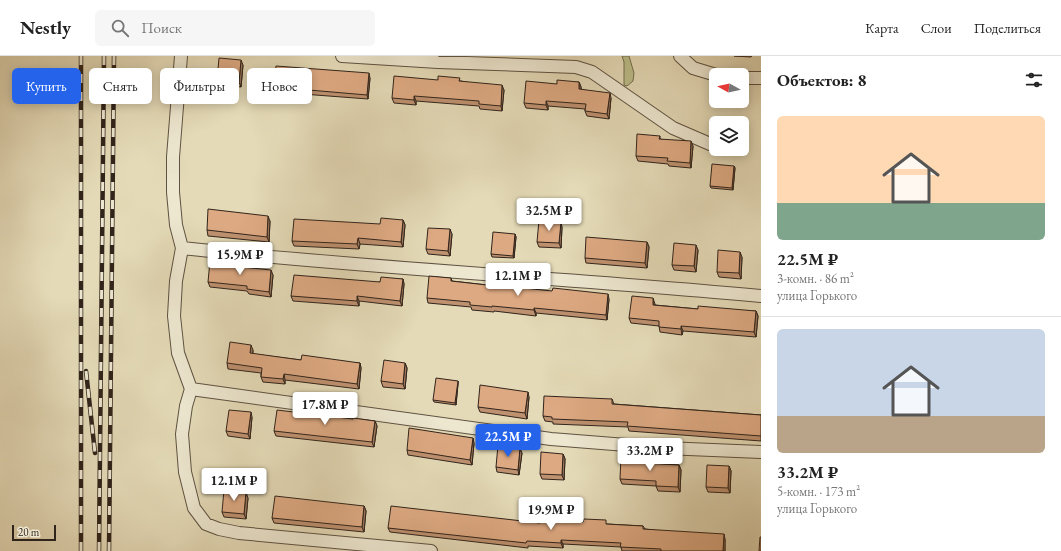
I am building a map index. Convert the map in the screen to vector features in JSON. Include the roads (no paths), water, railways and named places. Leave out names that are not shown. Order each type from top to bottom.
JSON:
[{"type":"street","points":[[181,56],[173,157],[173,192],[176,225],[182,248],[176,281],[174,316],[178,353],[190,390],[182,434],[185,472],[194,508],[206,524],[219,530],[431,551]]},
{"type":"street","points":[[342,56],[438,62],[576,67],[592,72],[673,128],[709,144]]},
{"type":"street","points":[[680,56],[693,68],[709,73]]},
{"type":"street","points":[[749,78],[761,78]]},
{"type":"street","points":[[182,248],[254,256],[761,296]]},
{"type":"street","points":[[190,390],[550,439],[664,448],[761,452]]},
{"type":"railway","points":[[81,56],[81,551]]},
{"type":"railway","points":[[99,551],[104,56]]},
{"type":"railway","points":[[109,551],[114,56]]},
{"type":"railway","points":[[86,371],[95,453]]}]
